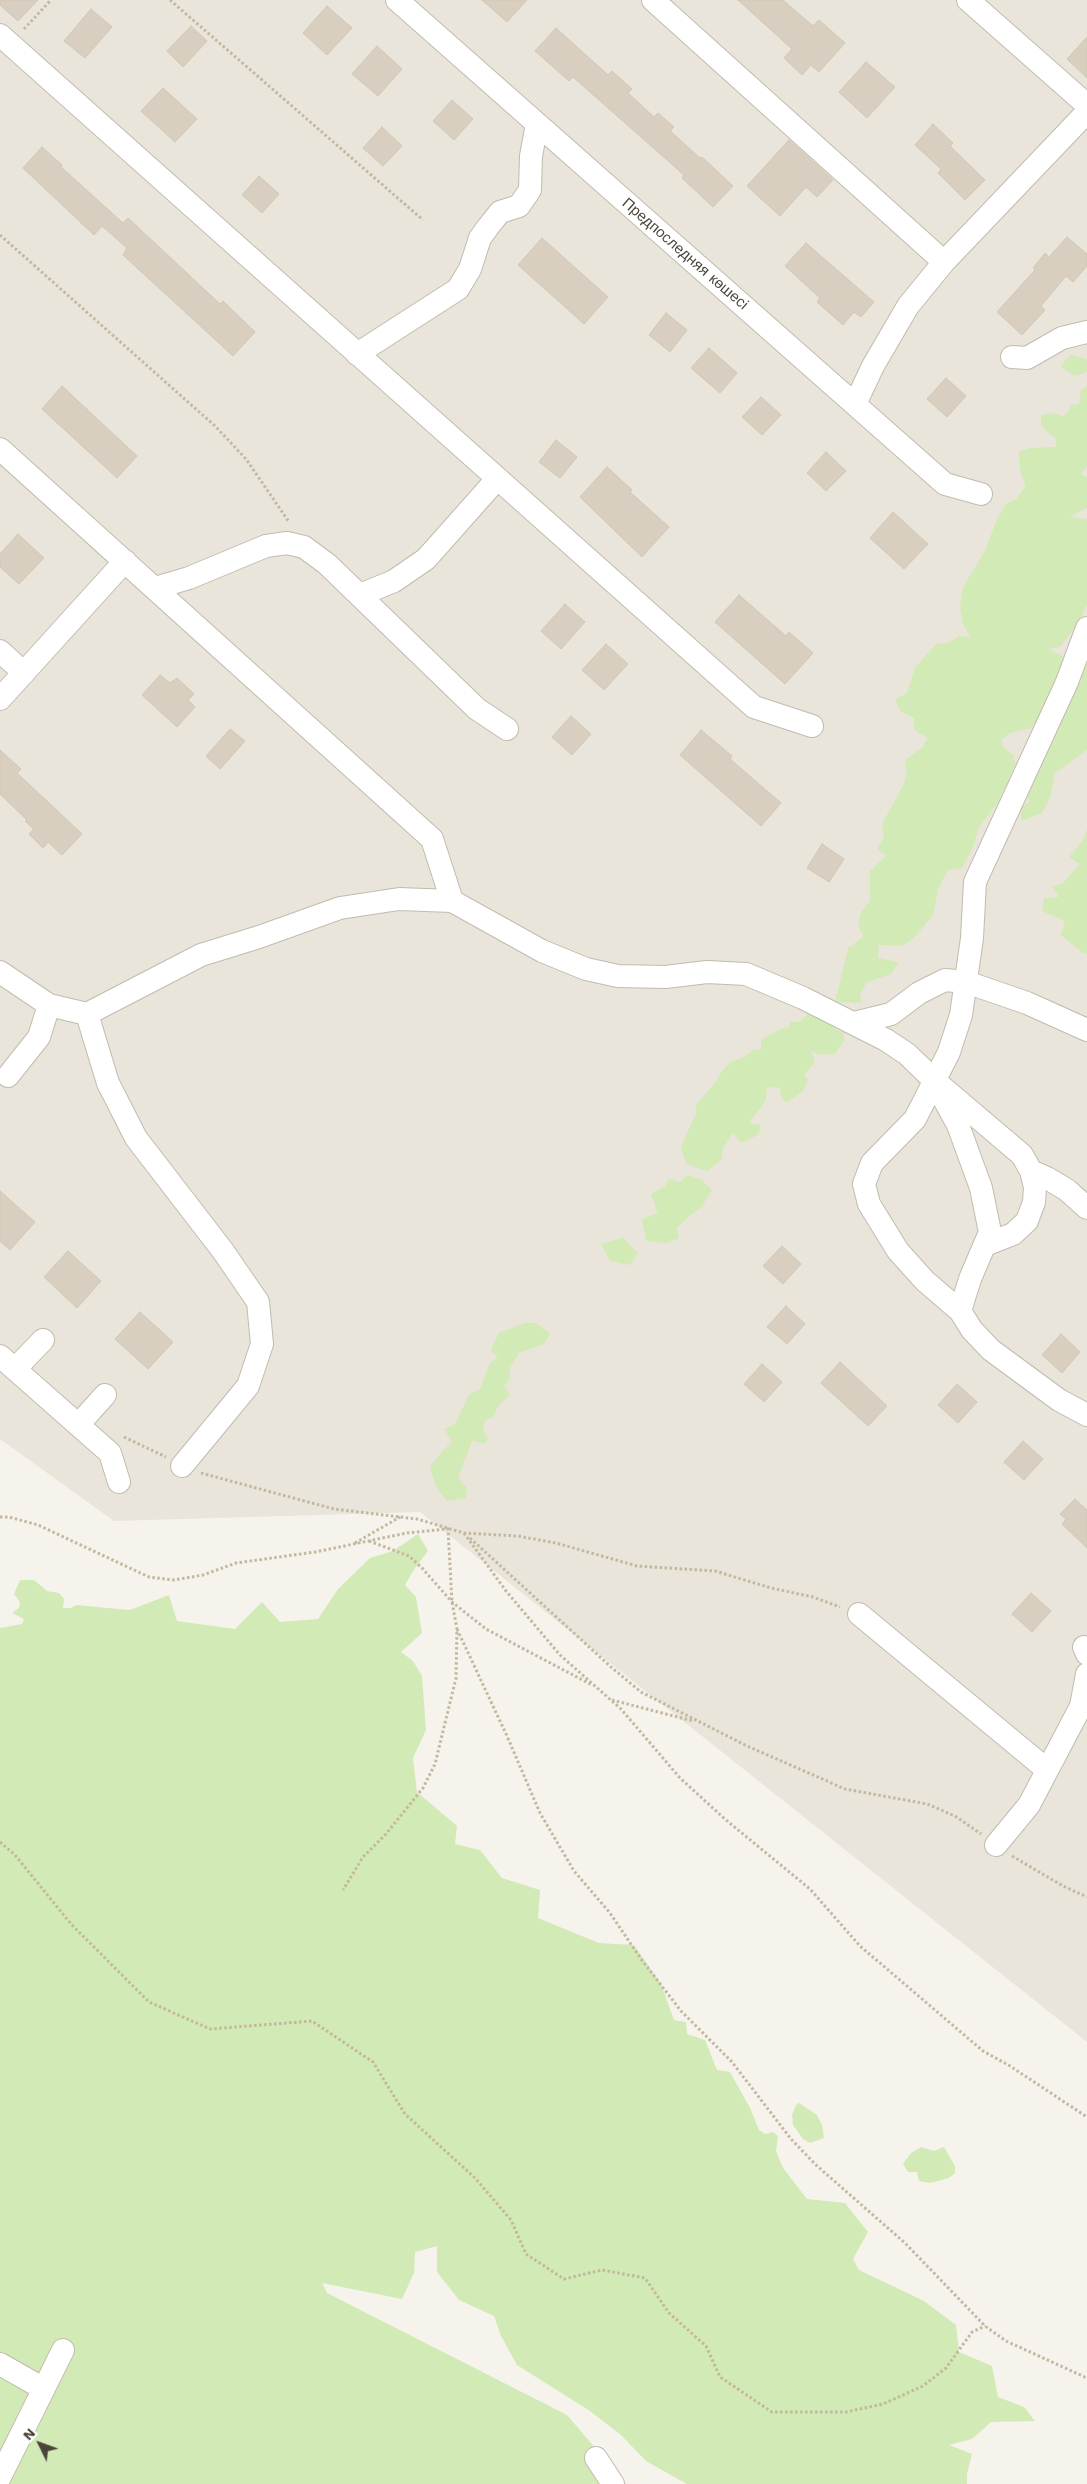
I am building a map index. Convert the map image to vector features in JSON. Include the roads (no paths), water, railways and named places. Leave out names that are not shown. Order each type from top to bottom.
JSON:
[{"type":"street","name":"Предпоследняя көшесі","points":[[397,0],[945,484],[981,494]]},
{"type":"street","points":[[653,0],[944,262]]},
{"type":"street","points":[[968,0],[1087,106]]},
{"type":"street","points":[[5,40],[754,707],[812,726]]},
{"type":"street","points":[[855,404],[894,327],[908,306],[944,262],[1087,112]]},
{"type":"street","points":[[357,354],[458,289],[470,269],[480,238],[488,226],[500,212],[519,206],[530,190],[531,156],[537,124]]},
{"type":"street","points":[[1012,357],[1027,358],[1062,338],[1087,332]]},
{"type":"street","points":[[0,449],[432,839],[452,901]]},
{"type":"street","points":[[360,596],[394,581],[426,559],[497,479]]},
{"type":"street","points":[[155,588],[189,578],[266,546],[287,543],[304,547],[327,564],[477,709],[507,729]]},
{"type":"street","points":[[0,699],[125,561]]},
{"type":"street","points":[[1087,628],[1067,682],[975,882],[972,938],[961,1015],[949,1052],[936,1082],[915,1119],[872,1163],[864,1184],[869,1204],[898,1251],[924,1281],[960,1311],[972,1330],[992,1350],[1059,1400],[1087,1415]]},
{"type":"street","points":[[0,651],[24,673]]},
{"type":"street","points":[[0,972],[49,1005],[87,1014],[201,955],[259,937],[340,908],[400,899],[452,901],[542,951],[586,969],[618,976],[665,977],[707,972],[746,974],[803,998],[886,1040],[906,1054],[1022,1156],[1031,1172],[1035,1187],[1034,1202],[1026,1221],[1013,1234],[984,1245]]},
{"type":"street","points":[[854,1023],[891,1014],[919,993],[946,980],[966,982],[1027,1003],[1087,1030]]},
{"type":"street","points":[[8,1076],[39,1037],[49,1005]]},
{"type":"street","points":[[87,1014],[108,1083],[136,1138],[223,1251],[258,1302],[262,1344],[248,1386],[182,1466]]},
{"type":"street","points":[[936,1082],[958,1125],[981,1188],[990,1232],[960,1311]]},
{"type":"street","points":[[1031,1172],[1047,1178],[1067,1190],[1087,1208]]},
{"type":"street","points":[[42,1340],[8,1362],[110,1453],[119,1482]]},
{"type":"street","points":[[78,1425],[106,1396]]},
{"type":"street","points":[[859,1614],[1046,1769]]},
{"type":"street","points":[[996,1845],[1029,1805],[1046,1769],[1081,1706],[1087,1674]]},
{"type":"street","points":[[0,2477],[63,2350]]},
{"type":"street","points":[[0,2364],[44,2389]]},
{"type":"street","points":[[596,2458],[613,2484]]}]
